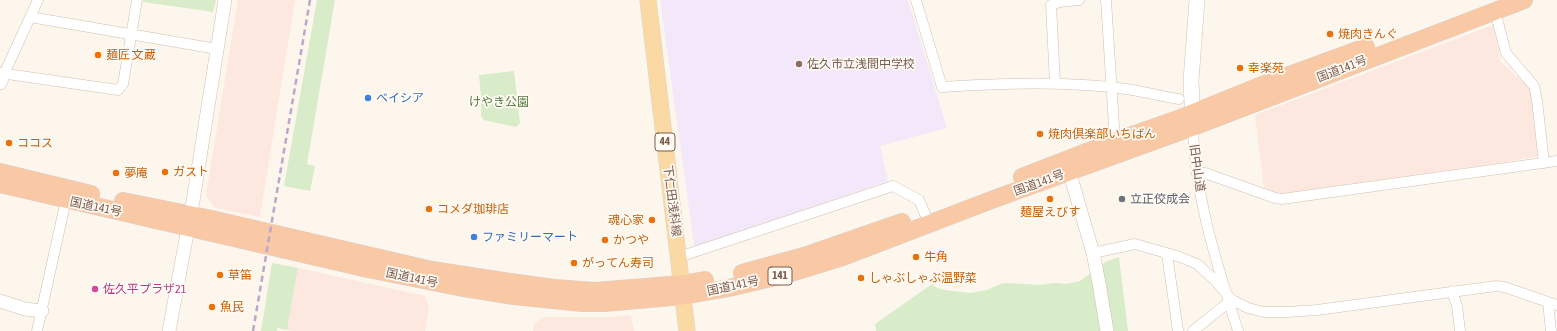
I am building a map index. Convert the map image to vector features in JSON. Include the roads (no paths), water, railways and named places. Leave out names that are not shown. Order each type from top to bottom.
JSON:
[{"type":"highway","name":"国道141号","points":[[682,290],[729,288],[809,268],[1068,166],[1496,6],[1524,0]]},
{"type":"highway","name":"国道141号","points":[[0,172],[80,191],[189,221],[422,280],[514,296],[582,303],[620,302],[682,290],[796,258],[1068,166],[1115,141],[1193,120]]},
{"type":"highway","name":"国道141号","points":[[0,184],[66,200],[189,221]]},
{"type":"main road","name":"下仁田浅科線","points":[[648,0],[687,331]]},
{"type":"main road","name":"旧中山道","points":[[1193,120],[1191,81],[1197,0]]},
{"type":"street","points":[[38,0],[1,77],[118,90],[123,84],[137,0]]},
{"type":"street","points":[[169,331],[189,221],[225,0]]},
{"type":"street","points":[[916,0],[942,87],[991,83],[1055,84],[1111,87],[1179,99]]},
{"type":"street","points":[[1055,84],[1051,5],[1058,2],[1079,0]]},
{"type":"street","points":[[1106,0],[1115,141]]},
{"type":"street","points":[[1496,6],[1506,53],[1534,86],[1544,163]]},
{"type":"street","points":[[30,17],[217,49]]},
{"type":"street","name":"旧中山道","points":[[1193,120],[1197,171],[1212,251],[1238,331]]},
{"type":"street","points":[[1197,171],[1275,198],[1282,199],[1557,161]]},
{"type":"street","points":[[1068,166],[1093,253],[1100,283],[1107,331]]},
{"type":"street","points":[[679,257],[892,186],[919,200],[925,214]]},
{"type":"street","points":[[37,331],[66,200]]},
{"type":"street","points":[[1093,253],[1135,244],[1167,254],[1180,256],[1197,264],[1216,281],[1228,298],[1248,308],[1275,313],[1317,310],[1496,286],[1504,287],[1552,304],[1552,331]]},
{"type":"street","points":[[1167,254],[1178,331]]},
{"type":"street","points":[[1452,291],[1457,306],[1460,331]]},
{"type":"street","points":[[1193,331],[1228,298]]},
{"type":"street","points":[[0,301],[26,309],[42,311]]},
{"type":"railway","points":[[253,331],[310,0]]},
{"type":"place","name":"焼肉きんぐ","points":[[1330,34]]},
{"type":"place","name":"麺匠 文蔵","points":[[98,55]]},
{"type":"place","name":"佐久市立浅間中学校","points":[[799,64]]},
{"type":"place","name":"幸楽苑","points":[[1240,68]]},
{"type":"place","name":"ベイシア","points":[[368,98]]},
{"type":"place","name":"焼肉倶楽部いちばん","points":[[1040,134]]},
{"type":"place","name":"ココス","points":[[9,143]]},
{"type":"place","name":"ガスト","points":[[165,172]]},
{"type":"place","name":"夢庵","points":[[116,173]]},
{"type":"place","name":"麺屋えびす","points":[[1050,199]]},
{"type":"place","name":"立正佼成会","points":[[1122,199]]},
{"type":"place","name":"コメダ珈琲店","points":[[429,209]]},
{"type":"place","name":"魂心家","points":[[652,220]]},
{"type":"place","name":"ファミリーマート","points":[[474,237]]},
{"type":"place","name":"かつや","points":[[605,240]]},
{"type":"place","name":"牛角","points":[[916,257]]},
{"type":"place","name":"がってん寿司","points":[[574,263]]},
{"type":"place","name":"草笛","points":[[220,275]]},
{"type":"place","name":"しゃぶしゃぶ温野菜","points":[[861,278]]},
{"type":"place","name":"佐久平プラザ21","points":[[95,289]]},
{"type":"place","name":"魚民","points":[[212,307]]},
{"type":"park label","name":"けやき公園","points":[[499,102]]}]
